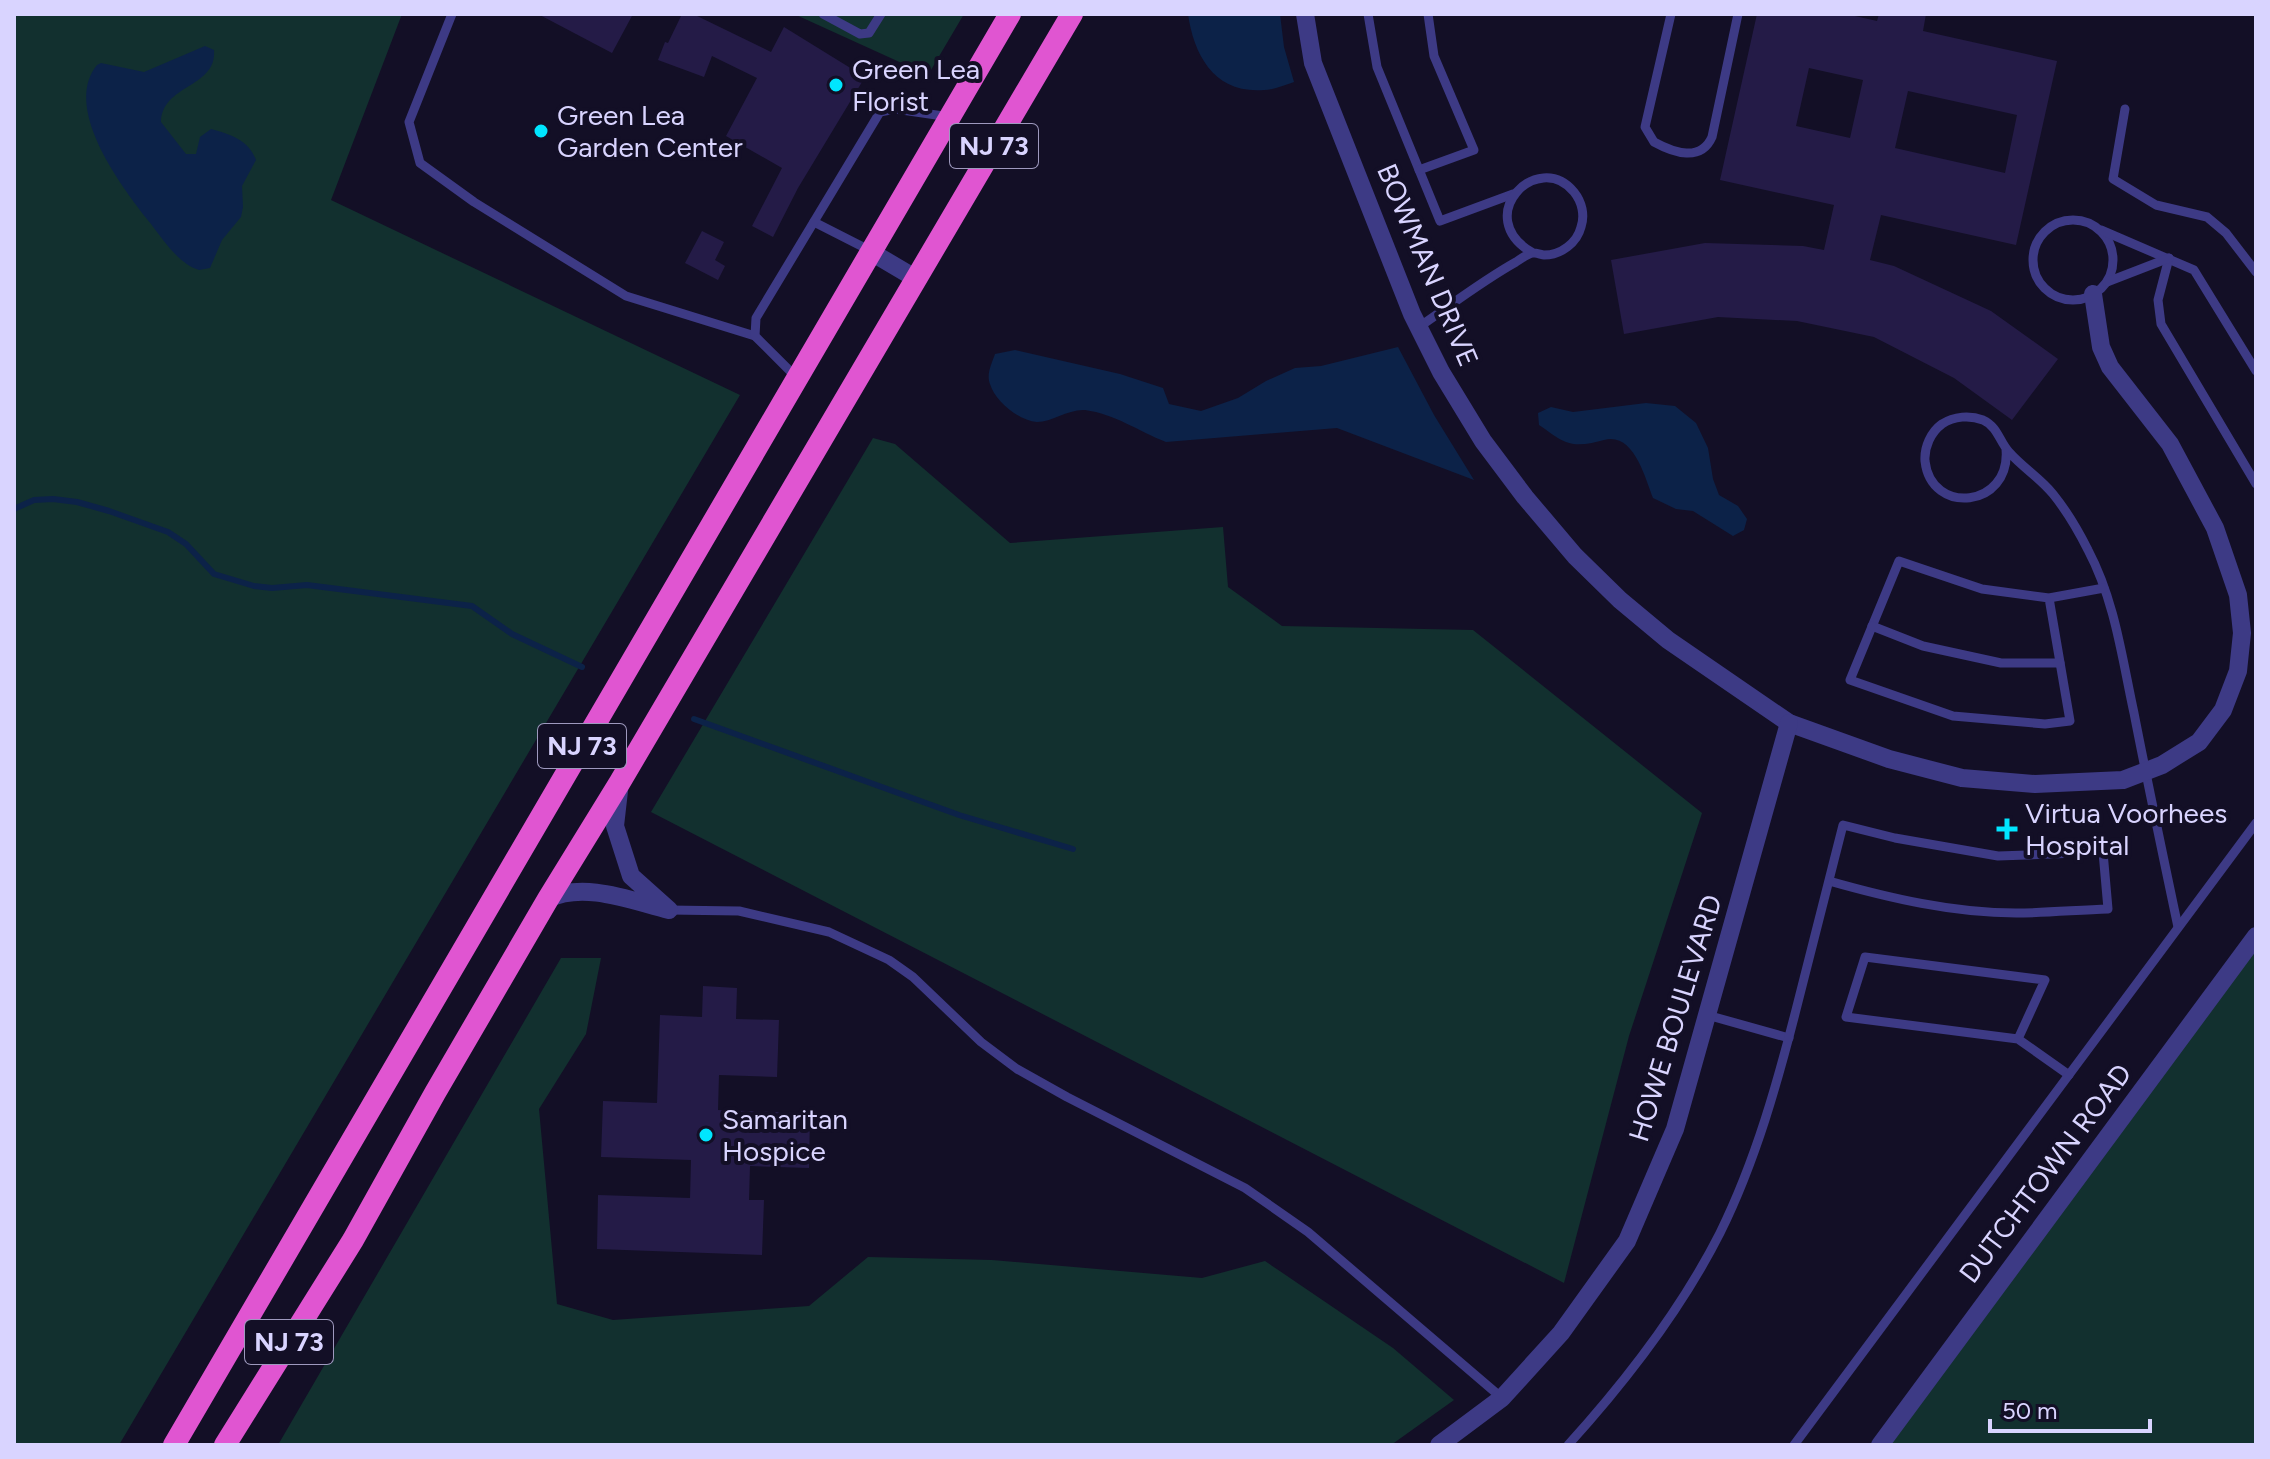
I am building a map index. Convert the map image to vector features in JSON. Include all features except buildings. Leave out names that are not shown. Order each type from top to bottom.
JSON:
[{"type":"highway","name":"NJ 73","points":[[174,1445],[1010,14]]},
{"type":"highway","name":"NJ 73","points":[[225,1445],[353,1240],[548,899],[1072,14]]},
{"type":"street","name":"BOWMAN DRIVE","points":[[1305,14],[1313,63],[1419,327],[1441,372],[1483,441],[1525,497],[1575,556],[1620,600],[1668,640],[1789,723],[1889,759],[1962,778],[2035,784],[2123,780],[2162,765],[2199,742],[2223,710],[2238,671],[2242,633],[2238,595],[2215,528],[2170,444],[2110,367],[2101,347],[2100,288]]},
{"type":"street","points":[[871,252],[915,278]]},
{"type":"street","name":"HOWE BOULEVARD","points":[[1439,1445],[1502,1398],[1561,1333],[1627,1241],[1675,1129],[1789,723]]},
{"type":"street","points":[[620,782],[615,826],[631,876],[669,910]]},
{"type":"street","points":[[548,899],[563,892],[604,894],[669,910]]},
{"type":"street","name":"DUTCHTOWN ROAD","points":[[1880,1445],[2256,936]]},
{"type":"lane","points":[[452,14],[409,122],[420,163],[474,202],[626,296],[755,336],[797,378]]},
{"type":"lane","points":[[823,14],[860,34],[869,33],[881,14]]},
{"type":"lane","points":[[1368,14],[1377,67],[1440,221],[1513,194],[1533,180],[1544,178],[1567,185],[1581,204],[1581,228],[1576,239],[1557,253],[1533,253],[1505,268],[1419,327]]},
{"type":"lane","points":[[1419,170],[1474,150],[1434,56],[1428,14]]},
{"type":"lane","points":[[1671,14],[1645,127],[1654,142],[1691,153],[1700,152],[1708,146],[1712,137],[1738,14]]},
{"type":"lane","points":[[755,336],[756,318],[880,112],[895,109],[950,117]]},
{"type":"lane","points":[[2125,109],[2113,179],[2156,205],[2207,217],[2226,233],[2256,272]]},
{"type":"lane","points":[[1513,194],[1507,221],[1511,235],[1520,246],[1533,253]]},
{"type":"lane","points":[[2169,258],[2074,300],[2056,295],[2041,283],[2033,256],[2040,237],[2054,224],[2072,220],[2082,221],[2169,258],[2194,270],[2256,371]]},
{"type":"lane","points":[[814,222],[871,252]]},
{"type":"lane","points":[[2099,229],[2113,254],[2113,264],[2100,288]]},
{"type":"lane","points":[[2169,258],[2158,300],[2161,324],[2256,484]]},
{"type":"lane","points":[[2006,449],[2006,468],[1997,484],[1990,491],[1972,498],[1955,497],[1941,490],[1931,478],[1925,463],[1926,448],[1933,434],[1944,423],[1959,417],[1989,423],[2000,435],[2006,449],[2053,494],[2088,550],[2111,606],[2178,927]]},
{"type":"lane","points":[[2049,598],[2070,721],[2045,724],[1953,716],[1850,680],[1899,561],[1982,589],[2049,598],[2104,588]]},
{"type":"lane","points":[[1872,626],[1923,646],[2001,663],[2060,663]]},
{"type":"lane","points":[[1794,1445],[2256,823]]},
{"type":"lane","points":[[1568,1445],[1635,1368],[1707,1256],[1737,1196],[1762,1132],[1789,1038],[1843,825],[1895,838],[1998,856],[2103,852],[2108,909],[2014,913],[1959,909],[1886,897],[1829,881]]},
{"type":"lane","points":[[669,910],[739,911],[829,932],[889,960],[913,977],[981,1042],[1017,1069],[1245,1188],[1308,1232],[1502,1398]]},
{"type":"lane","points":[[2018,1039],[2045,980],[1865,957],[1846,1017],[2018,1039],[2069,1075]]},
{"type":"lane","points":[[1707,1015],[1789,1038]]},
{"type":"green space","points":[[14,14],[402,14],[331,200],[740,395],[119,1445],[14,1445]]},
{"type":"green space","points":[[794,14],[964,14],[928,75]]},
{"type":"green space","points":[[873,438],[895,444],[1010,543],[1223,527],[1228,587],[1282,626],[1473,630],[1702,813],[1629,1036],[1564,1283],[651,812]]},
{"type":"green space","points":[[2256,936],[2256,1445],[1880,1445]]},
{"type":"green space","points":[[561,958],[601,958],[586,1034],[539,1109],[557,1304],[613,1320],[809,1306],[868,1257],[992,1260],[1202,1278],[1265,1261],[1393,1348],[1454,1400],[1391,1445],[278,1445]]},
{"type":"water","points":[[1188,14],[1280,14],[1284,47],[1294,82],[1264,90],[1247,90],[1232,86],[1210,69],[1196,44]]},
{"type":"water","points":[[205,46],[214,50],[213,62],[207,72],[170,100],[161,122],[186,154],[196,154],[200,137],[211,129],[244,143],[256,160],[242,186],[241,217],[222,240],[210,268],[199,270],[172,251],[126,191],[100,148],[86,104],[88,83],[101,63],[144,72]]},
{"type":"water","points":[[1398,347],[1434,415],[1474,480],[1337,428],[1166,442],[1116,419],[1085,410],[1043,421],[1030,421],[1002,403],[989,380],[995,354],[1015,350],[1120,374],[1163,388],[1169,404],[1201,411],[1238,398],[1295,368],[1321,366]]},
{"type":"water","points":[[1646,403],[1675,406],[1696,423],[1708,448],[1719,495],[1738,506],[1747,519],[1744,530],[1733,536],[1693,511],[1676,509],[1653,498],[1637,458],[1623,443],[1614,439],[1571,443],[1539,425],[1538,413],[1551,407],[1573,412]]},
{"type":"waterway","points":[[14,509],[34,500],[53,499],[109,511],[168,532],[186,544],[214,574],[254,586],[307,585],[472,606],[512,634],[582,667]]},
{"type":"waterway","points":[[694,719],[959,815],[1073,849]]},
{"type":"place","name":"Green Lea Florist","points":[[836,85]]},
{"type":"place","name":"Green Lea Garden Center","points":[[541,131]]},
{"type":"place","name":"Virtua Voorhees Hospital","points":[[2007,829]]},
{"type":"place","name":"Samaritan Hospice","points":[[706,1135]]}]
